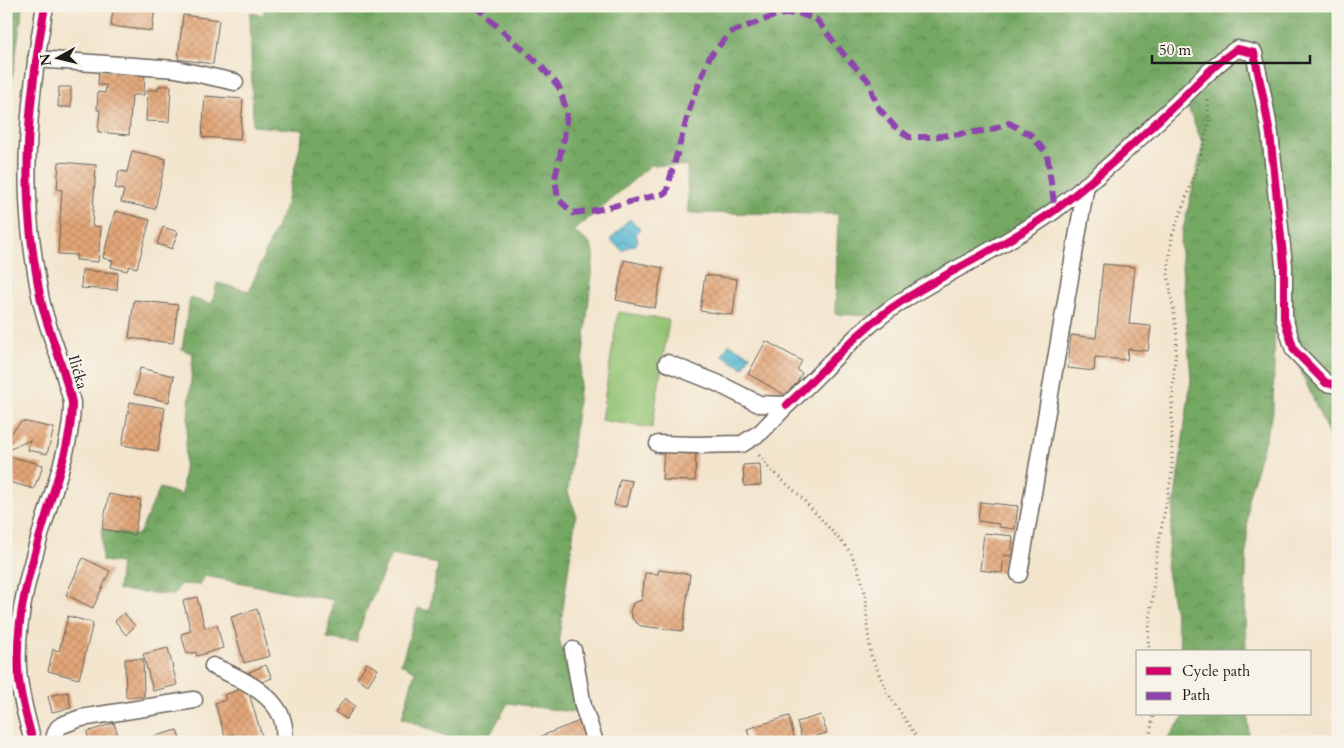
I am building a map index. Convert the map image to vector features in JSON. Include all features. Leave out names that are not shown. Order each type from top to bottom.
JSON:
[{"type":"street","name":"Ilićka","points":[[32,742],[22,700],[18,670],[18,635],[25,595],[38,542],[68,436],[72,401],[60,358],[42,309],[34,264],[28,197],[29,130],[36,59],[44,6]]},
{"type":"street","points":[[658,444],[696,446],[742,444],[761,432],[857,335],[901,302],[1001,245],[1055,210],[1120,156],[1219,61],[1236,50],[1254,54],[1264,100],[1270,134],[1284,265],[1284,318],[1294,350],[1326,383],[1338,385]]},
{"type":"street","points":[[36,59],[176,69],[234,82]]},
{"type":"street","points":[[1019,574],[1086,184]]},
{"type":"street","points":[[667,363],[717,383],[759,404],[787,405]]},
{"type":"street","points":[[573,650],[583,706],[595,742]]},
{"type":"street","points":[[213,666],[237,676],[270,699],[283,722],[285,742]]},
{"type":"street","points":[[55,742],[54,735],[58,728],[81,718],[194,700]]},
{"type":"path","points":[[1149,650],[1148,639],[1157,551],[1172,473],[1172,397],[1177,336],[1168,274],[1172,236],[1196,169],[1209,121],[1208,101],[1203,78]]},
{"type":"path","points":[[748,440],[768,468],[799,495],[850,550],[866,595],[871,655],[887,692],[920,742]]},
{"type":"path","points":[[1147,742],[1153,716]]},
{"type":"green space","points":[[6,6],[23,6],[6,120]]},
{"type":"green space","points":[[265,6],[1338,6],[1338,456],[1275,312],[1273,412],[1248,499],[1246,650],[1182,650],[1166,566],[1191,379],[1180,242],[1203,144],[1188,108],[1179,101],[1120,157],[892,317],[835,314],[838,214],[688,213],[687,166],[651,165],[574,231],[590,244],[594,253],[568,492],[576,514],[559,638],[578,713],[508,703],[486,742],[460,742],[402,718],[415,671],[401,664],[418,608],[429,611],[438,564],[391,555],[364,616],[356,643],[327,638],[333,600],[205,576],[200,585],[180,584],[174,595],[118,590],[121,563],[102,561],[102,529],[134,535],[139,534],[160,488],[182,495],[193,354],[182,349],[190,298],[212,304],[217,283],[249,291],[285,207],[304,130],[253,126],[250,13],[263,15]]},
{"type":"green space","points":[[6,231],[10,292],[6,291]]},
{"type":"green space","points":[[618,312],[669,320],[652,428],[601,420]]},
{"type":"green space","points":[[1184,716],[1248,716],[1249,742],[1164,742]]},
{"type":"water","points":[[629,219],[641,229],[636,234],[638,241],[635,245],[623,251],[610,240]]},
{"type":"water","points":[[729,344],[750,355],[743,368],[722,356]]},
{"type":"building","points":[[107,6],[149,6],[155,8],[152,31],[111,26],[113,8],[107,8]]},
{"type":"building","points":[[183,15],[219,20],[213,64],[178,59]]},
{"type":"building","points":[[99,70],[145,72],[144,95],[132,95],[129,135],[98,132],[100,110],[97,110],[98,92],[105,93],[106,85],[98,85]]},
{"type":"building","points":[[158,86],[171,86],[169,122],[146,121],[148,90],[158,90]]},
{"type":"building","points":[[59,87],[71,87],[71,107],[58,107]]},
{"type":"building","points":[[205,96],[243,99],[240,140],[202,137]]},
{"type":"building","points":[[132,151],[166,159],[155,209],[121,202],[124,190],[115,188],[119,171],[127,172]]},
{"type":"building","points":[[59,162],[96,165],[92,226],[101,227],[98,262],[76,260],[77,255],[58,254],[62,190],[57,189]]},
{"type":"building","points":[[115,211],[150,220],[137,268],[129,266],[127,271],[111,267],[113,261],[103,258]]},
{"type":"building","points":[[163,227],[178,232],[172,249],[157,244]]},
{"type":"building","points":[[624,260],[663,268],[655,308],[616,300]]},
{"type":"building","points":[[1103,264],[1135,267],[1129,324],[1151,326],[1148,351],[1128,349],[1127,360],[1095,357],[1094,371],[1068,368],[1071,335],[1096,338]]},
{"type":"building","points":[[82,270],[118,273],[117,290],[81,288]]},
{"type":"building","points":[[705,275],[737,279],[733,315],[700,311]]},
{"type":"building","points":[[134,300],[178,305],[173,343],[129,338]]},
{"type":"building","points":[[766,341],[802,361],[797,370],[802,373],[789,397],[748,374]]},
{"type":"building","points":[[140,368],[174,376],[169,402],[134,394]]},
{"type":"building","points":[[130,402],[165,408],[158,451],[122,445]]},
{"type":"building","points":[[22,421],[54,428],[47,454],[28,450],[30,440],[6,451],[6,439]]},
{"type":"building","points":[[664,447],[696,448],[695,481],[662,480]]},
{"type":"building","points":[[9,456],[43,465],[34,489],[6,481],[6,466]]},
{"type":"building","points":[[760,464],[761,485],[744,486],[743,465]]},
{"type":"building","points":[[620,479],[632,481],[626,507],[614,505]]},
{"type":"building","points":[[109,494],[141,500],[134,535],[102,529]]},
{"type":"building","points":[[980,502],[1018,506],[1015,529],[999,527],[999,524],[978,521]]},
{"type":"building","points":[[984,533],[1013,536],[1011,556],[1004,555],[1002,573],[980,570]]},
{"type":"building","points":[[83,558],[110,571],[93,608],[66,595]]},
{"type":"building","points":[[659,570],[690,574],[683,631],[641,626],[633,620],[630,612],[633,603],[642,600],[645,573],[658,574]]},
{"type":"building","points":[[197,597],[205,628],[217,625],[223,648],[197,656],[196,652],[187,654],[181,634],[191,631],[183,601]]},
{"type":"building","points":[[257,609],[270,656],[244,663],[231,617]]},
{"type":"building","points":[[124,613],[135,626],[126,635],[115,621]]},
{"type":"building","points":[[68,616],[93,623],[79,679],[48,671],[53,649],[59,651]]},
{"type":"building","points":[[168,648],[177,685],[153,691],[143,654]]},
{"type":"building","points":[[125,659],[143,659],[144,697],[126,697]]},
{"type":"building","points":[[367,663],[378,669],[368,685],[357,678]]},
{"type":"building","points":[[266,665],[272,678],[254,685],[249,672]]},
{"type":"building","points":[[247,687],[262,736],[244,742],[236,742],[233,734],[225,737],[215,703],[226,700],[224,695]]},
{"type":"building","points":[[68,692],[71,708],[52,712],[48,696]]},
{"type":"building","points":[[345,698],[355,706],[346,719],[335,712]]},
{"type":"building","points":[[821,715],[827,733],[802,740],[797,722]]},
{"type":"building","points":[[789,716],[795,742],[751,742],[747,729]]},
{"type":"building","points":[[582,720],[591,742],[541,742],[539,737]]},
{"type":"building","points":[[114,723],[120,742],[89,742],[87,732]]},
{"type":"building","points":[[177,730],[181,742],[142,742],[141,740]]},
{"type":"marked path","points":[[475,6],[541,66],[559,87],[567,112],[564,138],[555,178],[558,199],[573,213],[597,210],[666,193],[691,104],[710,56],[731,32],[777,15],[797,13],[816,19],[845,56],[868,80],[877,106],[894,126],[909,137],[929,137],[990,130],[1009,123],[1031,135],[1047,154],[1055,210]]},
{"type":"cycle path","points":[[33,742],[20,687],[18,668],[19,627],[31,566],[61,468],[70,429],[72,403],[42,306],[34,259],[29,210],[27,174],[29,126],[37,54],[45,6]]},
{"type":"cycle path","points":[[787,405],[856,337],[886,312],[921,289],[1037,223],[1071,198],[1131,146],[1212,69],[1237,49],[1254,53],[1270,134],[1284,265],[1284,318],[1294,350],[1326,383],[1338,385]]}]
